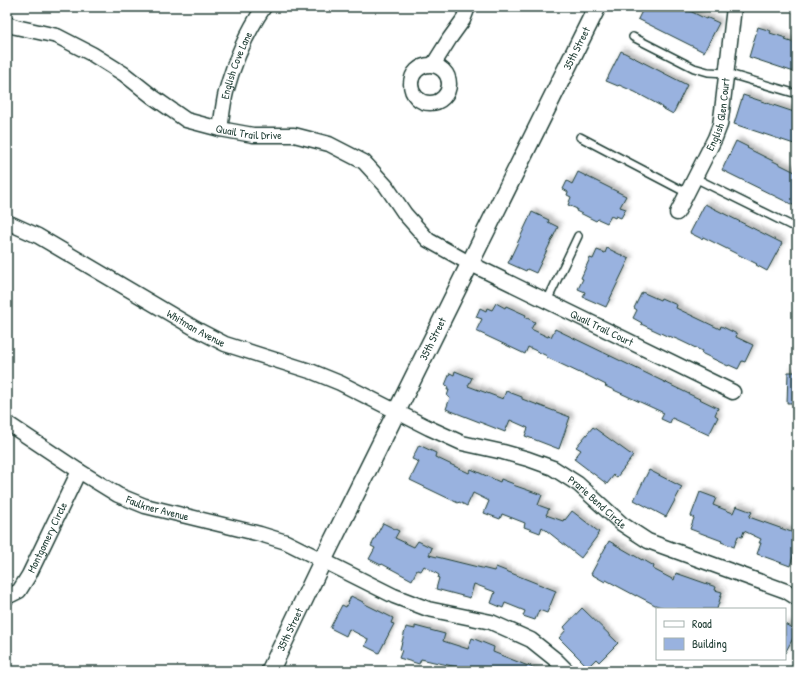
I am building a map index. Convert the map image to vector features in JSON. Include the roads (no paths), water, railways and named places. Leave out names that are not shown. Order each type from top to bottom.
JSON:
[{"type":"street","name":"English Cove Lane","points":[[220,129],[226,92],[238,57],[253,25],[264,7]]},
{"type":"street","points":[[433,65],[463,20],[468,7]]},
{"type":"street","name":"35th Street","points":[[270,671],[323,560],[597,7]]},
{"type":"street","name":"English Glen Court","points":[[677,213],[715,138],[720,125],[734,7]]},
{"type":"street","name":"Quail Trail Drive","points":[[7,24],[57,36],[92,54],[124,74],[186,120],[220,129],[253,135],[294,135],[329,144],[364,162],[386,186],[405,214],[428,240],[470,263]]},
{"type":"street","name":"Whitman Avenue","points":[[7,222],[38,236],[196,329],[225,344],[314,372],[340,383],[396,412]]},
{"type":"street","name":"Quail Trail Court","points":[[470,263],[734,392]]},
{"type":"street","name":"Prarie Bend Circle","points":[[396,412],[462,443],[504,452],[553,468],[578,484],[622,524],[648,541],[786,591],[797,598]]},
{"type":"street","name":"Faulkner Avenue","points":[[7,423],[118,495],[145,506],[260,534],[286,542],[323,560]]},
{"type":"street","name":"Montgomery Circle","points":[[7,597],[19,591],[29,575],[79,471]]},
{"type":"street","points":[[323,560],[394,596],[428,609],[491,622],[531,640],[567,671]]},
{"type":"lane","points":[[633,37],[694,68],[708,72],[726,73],[797,94]]},
{"type":"lane","points":[[580,138],[687,193]]},
{"type":"lane","points":[[695,178],[790,225]]},
{"type":"lane","points":[[547,301],[578,236]]}]
